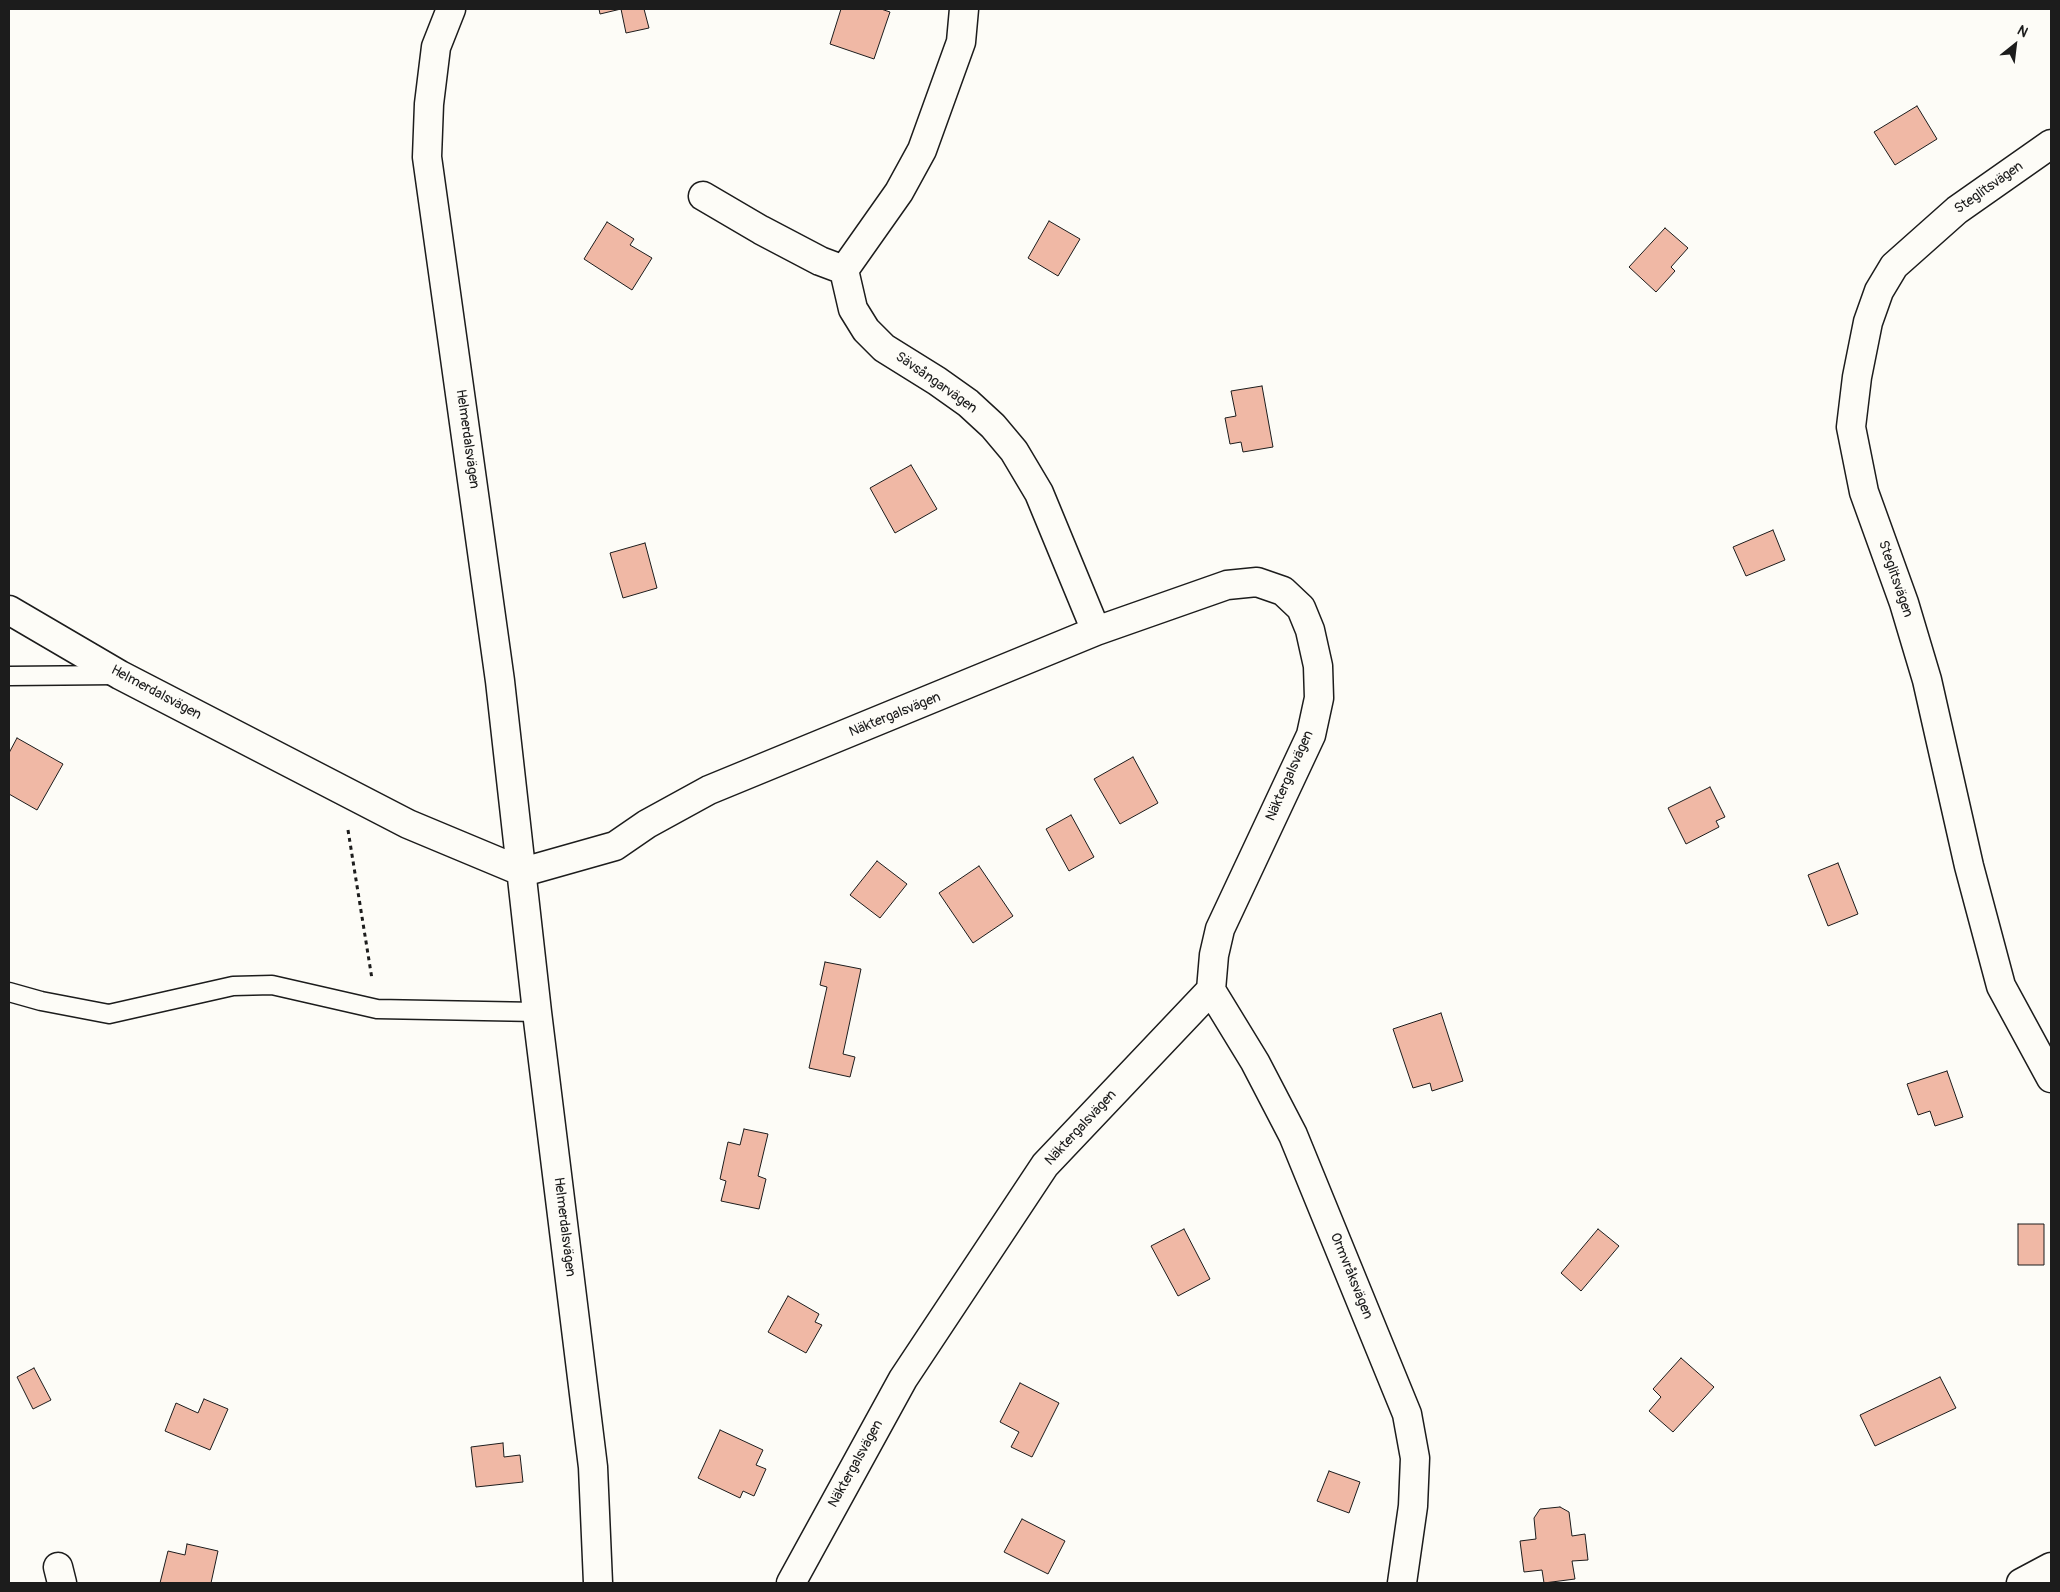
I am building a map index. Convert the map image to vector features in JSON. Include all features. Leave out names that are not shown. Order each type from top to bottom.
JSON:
[{"type":"street","name":"Helmerdalsvägen","points":[[451,9],[436,47],[429,104],[427,157],[500,681],[523,872],[537,1012],[593,1467],[598,1583]]},
{"type":"street","points":[[703,196],[761,230],[820,261],[844,270],[899,192],[922,150],[961,42],[964,9]]},
{"type":"street","name":"Steglitsvägen","points":[[2051,144],[1956,210],[1894,266],[1879,291],[1868,322],[1857,377],[1851,427],[1864,492],[1904,603],[1927,680],[1969,866],[2001,986],[2051,1078]]},
{"type":"street","name":"Sävsångarvägen","points":[[844,270],[853,309],[866,330],[884,348],[968,403],[993,426],[1014,451],[1039,494],[1096,631]]},
{"type":"street","name":"Näktergalsvägen","points":[[523,872],[615,846],[647,824],[709,790],[1096,631],[1227,585],[1257,582],[1283,591],[1301,608],[1310,630],[1318,666],[1319,698],[1311,735],[1220,929],[1214,955],[1211,990],[1045,1165],[903,1379],[791,1583]]},
{"type":"street","name":"Helmerdalsvägen","points":[[9,610],[120,675],[408,824],[523,872]]},
{"type":"street","name":"Ormvråksvägen","points":[[1211,990],[1255,1062],[1293,1135],[1408,1414],[1415,1458],[1413,1506],[1402,1583]]},
{"type":"street","points":[[2021,1583],[2051,1567]]},
{"type":"lane","points":[[9,676],[120,675]]},
{"type":"lane","points":[[9,992],[41,1001],[109,1014],[233,986],[272,986],[377,1009],[537,1012]]},
{"type":"path","points":[[341,788],[377,1009]]},
{"type":"building","points":[[599,9],[621,9],[600,14]]},
{"type":"building","points":[[621,9],[644,9],[649,28],[626,33]]},
{"type":"building","points":[[841,9],[881,9],[890,12],[874,59],[830,44]]},
{"type":"building","points":[[1917,106],[1937,139],[1895,165],[1874,132]]},
{"type":"building","points":[[1049,221],[1080,239],[1058,276],[1028,258]]},
{"type":"building","points":[[607,222],[634,239],[630,245],[652,258],[632,290],[584,259]]},
{"type":"building","points":[[1665,228],[1688,248],[1671,267],[1675,271],[1656,292],[1629,267]]},
{"type":"building","points":[[1262,386],[1273,447],[1243,452],[1241,442],[1230,444],[1225,418],[1236,416],[1231,391]]},
{"type":"building","points":[[911,465],[937,509],[895,533],[870,488]]},
{"type":"building","points":[[1773,530],[1785,560],[1746,576],[1733,547]]},
{"type":"building","points":[[645,543],[657,588],[623,598],[610,553]]},
{"type":"building","points":[[17,738],[63,764],[37,810],[9,794],[9,753]]},
{"type":"building","points":[[1133,757],[1158,803],[1120,824],[1094,779]]},
{"type":"building","points":[[1710,787],[1725,817],[1716,821],[1719,827],[1686,844],[1668,808]]},
{"type":"building","points":[[1071,815],[1094,857],[1069,871],[1046,829]]},
{"type":"building","points":[[877,861],[907,884],[880,918],[850,895]]},
{"type":"building","points":[[1838,863],[1858,914],[1828,926],[1808,875]]},
{"type":"building","points":[[979,866],[1013,916],[973,943],[939,893]]},
{"type":"building","points":[[825,962],[861,969],[843,1054],[855,1057],[850,1077],[809,1068],[827,987],[820,985]]},
{"type":"building","points":[[1441,1013],[1463,1081],[1432,1091],[1430,1083],[1413,1088],[1393,1029]]},
{"type":"building","points":[[1947,1071],[1963,1117],[1935,1126],[1930,1111],[1918,1115],[1907,1084]]},
{"type":"building","points":[[744,1129],[768,1134],[758,1176],[766,1179],[759,1209],[721,1201],[726,1181],[720,1179],[728,1142],[740,1145]]},
{"type":"building","points":[[2018,1224],[2044,1224],[2044,1265],[2018,1265]]},
{"type":"building","points":[[1184,1229],[1210,1279],[1178,1296],[1151,1246]]},
{"type":"building","points":[[1598,1229],[1619,1246],[1581,1291],[1561,1273]]},
{"type":"building","points":[[788,1296],[819,1314],[815,1322],[822,1325],[806,1353],[768,1332]]},
{"type":"building","points":[[1681,1358],[1714,1387],[1673,1432],[1649,1411],[1661,1397],[1653,1389]]},
{"type":"building","points":[[34,1368],[51,1400],[33,1409],[17,1377]]},
{"type":"building","points":[[1940,1377],[1956,1408],[1875,1446],[1860,1415]]},
{"type":"building","points":[[1020,1383],[1059,1403],[1032,1457],[1011,1447],[1019,1432],[1000,1422]]},
{"type":"building","points":[[204,1399],[228,1409],[210,1450],[165,1431],[176,1403],[198,1413]]},
{"type":"building","points":[[720,1430],[763,1450],[756,1465],[766,1469],[754,1496],[743,1491],[740,1498],[698,1478]]},
{"type":"building","points":[[503,1443],[504,1457],[520,1455],[523,1482],[476,1487],[471,1447]]},
{"type":"building","points":[[1329,1471],[1360,1482],[1349,1513],[1317,1501]]},
{"type":"building","points":[[1560,1507],[1569,1512],[1572,1536],[1585,1534],[1588,1560],[1572,1561],[1575,1579],[1544,1583],[1542,1570],[1524,1572],[1520,1541],[1536,1539],[1534,1518],[1540,1509]]},
{"type":"building","points":[[1022,1519],[1065,1541],[1048,1574],[1004,1552]]},
{"type":"building","points":[[187,1544],[218,1551],[211,1583],[160,1583],[168,1551],[185,1555]]}]
